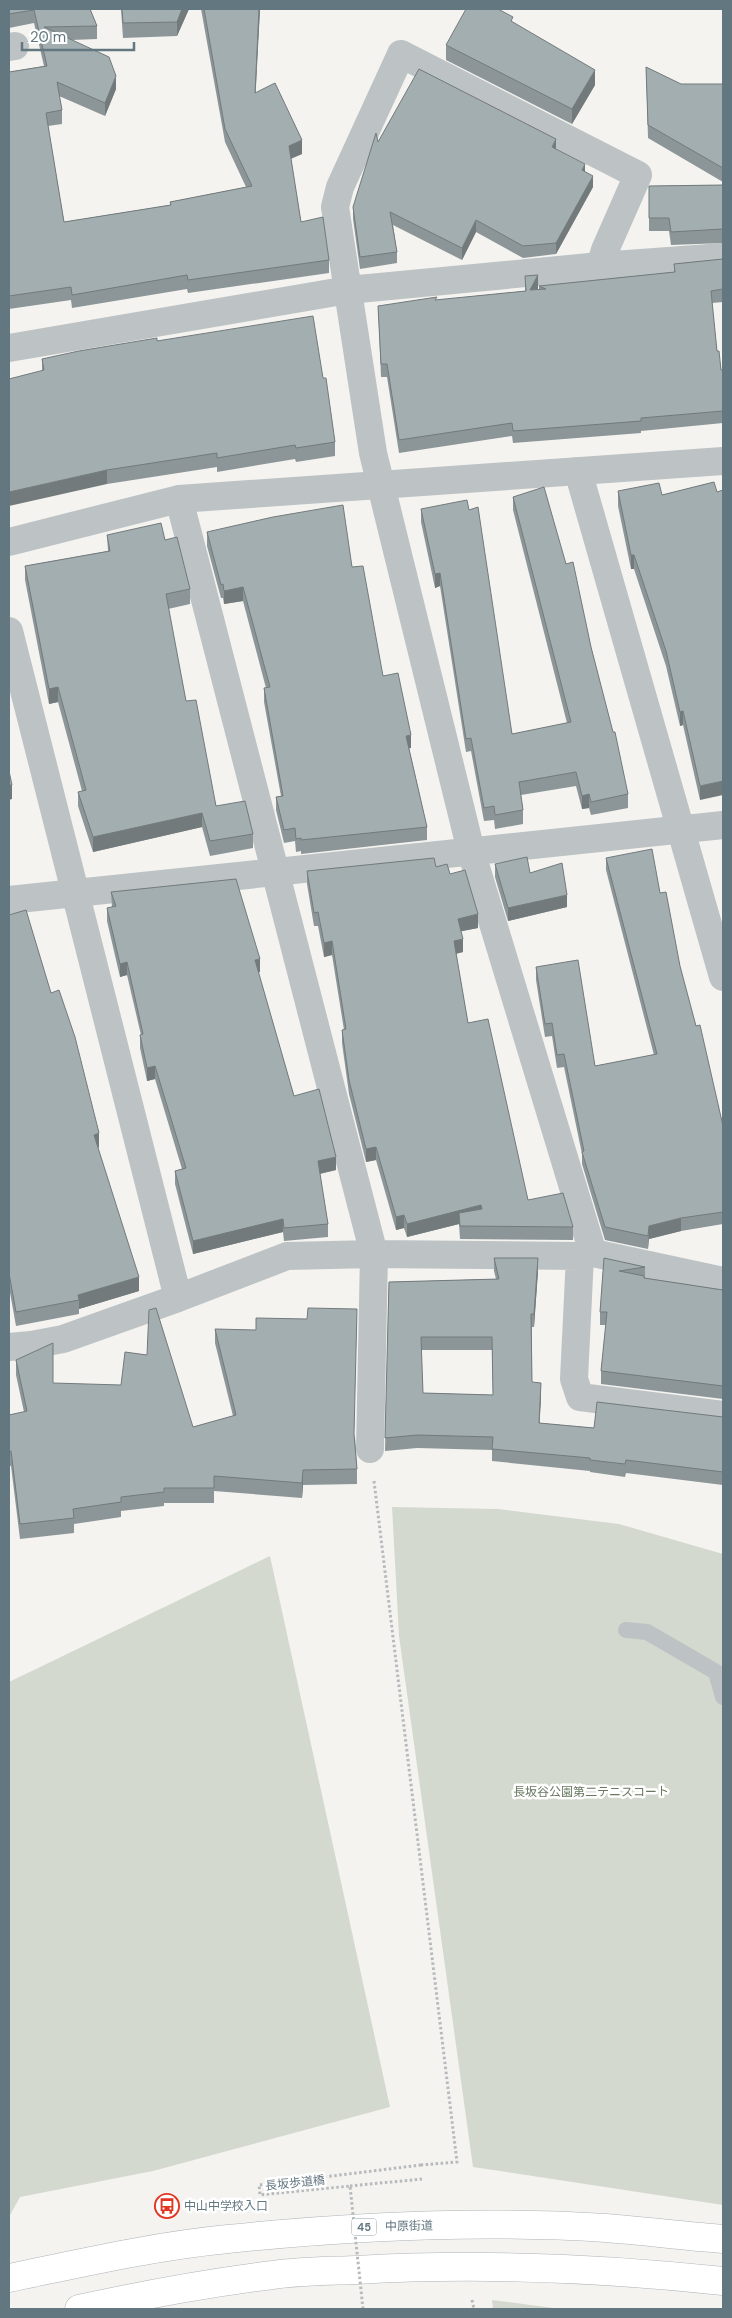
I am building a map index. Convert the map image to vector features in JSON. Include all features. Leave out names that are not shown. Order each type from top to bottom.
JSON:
[{"type":"main road","name":"中原街道","points":[[9,2278],[96,2260],[227,2239],[367,2227],[492,2226],[606,2228],[723,2239]]},
{"type":"main road","points":[[79,2309],[274,2274],[407,2267],[526,2267],[631,2271],[723,2282]]},
{"type":"street","points":[[600,266],[605,250],[638,175],[402,54],[340,187],[335,207],[373,453],[470,851],[586,1254],[574,1379],[580,1397],[723,1415]]},
{"type":"street","points":[[9,348],[348,290],[600,266],[723,257]]},
{"type":"street","points":[[9,542],[179,499],[723,461]]},
{"type":"street","points":[[578,471],[723,977]]},
{"type":"street","points":[[179,499],[374,1254],[370,1449]]},
{"type":"street","points":[[9,631],[178,1298]]},
{"type":"street","points":[[9,900],[723,825]]},
{"type":"street","points":[[9,1347],[63,1339],[178,1298],[287,1256],[586,1254],[723,1281]]},
{"type":"lane","points":[[626,1630],[647,1632],[716,1672],[723,1697]]},
{"type":"path","name":"長坂歩道橋","points":[[350,2186],[260,2195],[259,2185],[457,2162],[370,1449]]},
{"type":"path","points":[[363,2309],[350,2186],[422,2178]]},
{"type":"green space","name":"長坂谷公園第二テニスコート","points":[[392,1507],[498,1509],[619,1524],[723,1554],[723,2205],[473,2167],[399,1636]]},
{"type":"green space","points":[[270,1556],[390,2107],[153,2171],[20,2197],[9,2217],[9,1682]]},
{"type":"green space","points":[[492,2300],[561,2309],[493,2309]]},
{"type":"building","points":[[9,9],[90,9],[97,26],[44,27],[109,57],[116,76],[105,103],[57,82],[62,110],[46,113],[64,222],[171,205],[170,202],[252,186],[225,129],[204,9],[259,9],[255,93],[275,83],[302,140],[289,146],[301,222],[323,217],[329,260],[188,280],[187,275],[72,295],[71,287],[9,296],[9,72],[47,66],[34,10],[9,14]]},
{"type":"building","points":[[122,9],[182,9],[177,22],[123,23]]},
{"type":"building","points":[[466,9],[498,9],[513,17],[511,21],[595,70],[572,109],[446,45]]},
{"type":"building","points":[[646,67],[681,84],[723,84],[723,168],[648,125]]},
{"type":"building","points":[[419,69],[556,139],[552,147],[585,164],[582,170],[593,176],[556,243],[523,246],[476,220],[462,248],[390,212],[397,252],[360,257],[353,207],[376,133],[378,142]]},
{"type":"building","points":[[723,185],[723,229],[671,232],[669,218],[649,218],[649,186]]},
{"type":"building","points":[[723,259],[723,289],[711,291],[717,351],[719,351],[721,370],[723,370],[723,411],[641,418],[641,421],[513,431],[512,423],[399,440],[387,364],[381,364],[378,306],[437,297],[435,300],[526,291],[525,276],[538,275],[530,290],[546,289],[539,286],[675,272],[674,264]]},
{"type":"building","points":[[313,316],[323,378],[326,378],[335,442],[296,448],[295,445],[217,458],[217,453],[107,470],[9,492],[9,379],[44,370],[42,359],[157,338],[157,341]]},
{"type":"building","points":[[714,482],[717,492],[723,490],[723,781],[700,786],[683,711],[680,712],[666,651],[634,555],[631,555],[618,491],[659,483],[662,495]]},
{"type":"building","points":[[544,487],[566,564],[573,562],[591,647],[613,732],[615,732],[628,794],[591,802],[589,794],[582,796],[576,772],[519,782],[523,810],[495,815],[494,806],[484,808],[471,738],[466,739],[440,573],[435,574],[421,509],[467,500],[469,510],[478,507],[512,734],[571,722],[513,497]]},
{"type":"building","points":[[343,505],[352,567],[363,566],[383,676],[398,673],[411,735],[406,736],[427,827],[301,840],[301,838],[296,839],[295,828],[284,830],[276,797],[283,796],[264,688],[270,687],[243,587],[224,591],[207,532],[273,517]]},
{"type":"building","points":[[161,523],[165,540],[177,537],[190,589],[166,594],[186,701],[196,700],[216,806],[245,801],[253,834],[210,841],[202,813],[93,837],[78,792],[86,790],[58,687],[49,689],[25,566],[110,551],[107,535]]},
{"type":"building","points":[[9,771],[12,785],[9,785]]},
{"type":"building","points":[[652,849],[660,893],[666,892],[680,966],[696,1026],[700,1025],[723,1126],[723,1212],[681,1218],[649,1226],[648,1236],[605,1227],[582,1152],[584,1151],[564,1054],[557,1055],[552,1023],[545,1024],[536,967],[578,960],[595,1066],[657,1054],[606,858]]},
{"type":"building","points":[[527,857],[530,873],[562,863],[567,895],[508,908],[495,864]]},
{"type":"building","points":[[434,858],[436,867],[447,864],[450,874],[465,870],[478,914],[458,919],[463,939],[454,941],[468,1023],[488,1019],[528,1200],[563,1193],[573,1227],[460,1226],[459,1213],[482,1209],[481,1205],[407,1224],[404,1215],[396,1217],[376,1147],[366,1149],[349,1080],[342,1030],[346,1029],[332,941],[324,943],[318,912],[314,913],[307,871]]},
{"type":"building","points":[[236,879],[260,959],[255,960],[294,1096],[319,1089],[336,1157],[318,1161],[328,1224],[284,1228],[283,1219],[193,1241],[175,1171],[186,1168],[155,1066],[147,1068],[140,1035],[143,1034],[127,962],[120,964],[107,908],[116,906],[111,892]]},
{"type":"building","points":[[26,910],[51,993],[59,990],[75,1037],[99,1133],[94,1135],[139,1277],[78,1295],[79,1300],[16,1312],[9,1273],[9,915]]},
{"type":"building","points":[[494,1258],[538,1258],[534,1314],[531,1314],[532,1382],[541,1383],[539,1423],[594,1428],[597,1402],[723,1417],[723,1472],[626,1460],[625,1464],[590,1460],[590,1458],[492,1449],[493,1437],[417,1435],[385,1438],[389,1282],[499,1279]],"holes":[[[421,1337],[492,1337],[493,1395],[423,1393]]]},
{"type":"building","points":[[604,1258],[645,1267],[619,1271],[644,1276],[644,1278],[723,1290],[723,1386],[601,1371],[607,1312],[600,1312]]},
{"type":"building","points":[[156,1308],[193,1427],[236,1415],[215,1329],[256,1330],[256,1318],[307,1319],[308,1308],[357,1309],[354,1434],[357,1469],[303,1470],[302,1483],[214,1476],[214,1488],[164,1488],[164,1492],[121,1497],[121,1502],[73,1509],[74,1518],[20,1524],[11,1451],[9,1452],[9,1415],[27,1411],[16,1360],[53,1343],[53,1383],[121,1385],[125,1352],[147,1355],[149,1310]]},
{"type":"place","name":"中山中学校入口","points":[[167,2206]]}]
